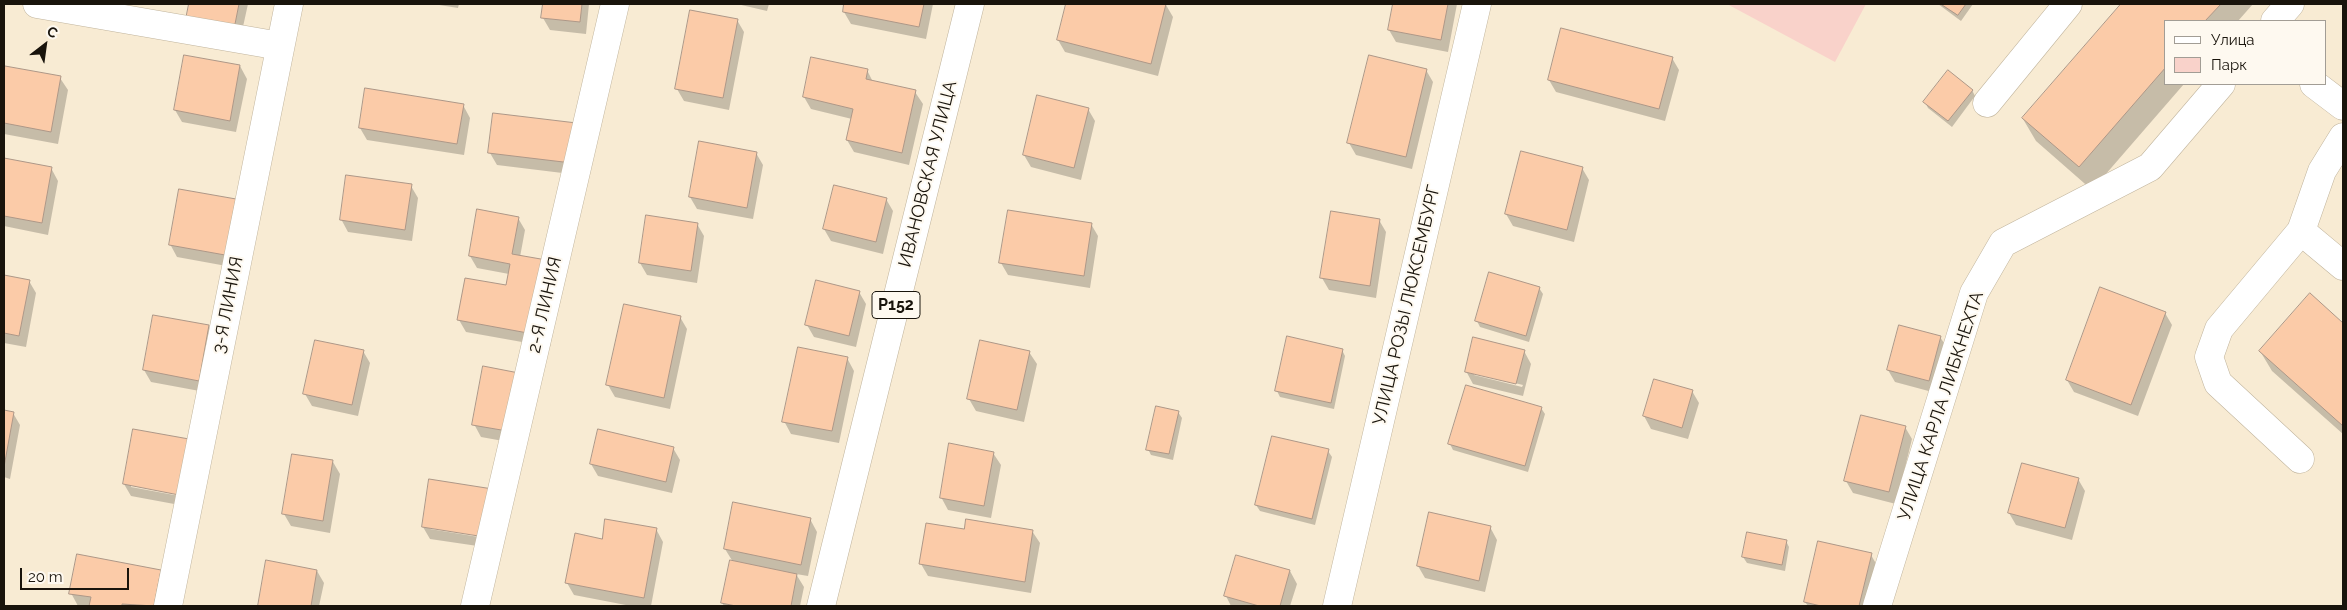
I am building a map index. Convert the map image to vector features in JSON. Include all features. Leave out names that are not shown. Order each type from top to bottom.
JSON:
[{"type":"street","points":[[37,4],[280,46]]},
{"type":"street","name":"3-Я ЛИНИЯ","points":[[168,606],[289,4]]},
{"type":"street","name":"2-Я ЛИНИЯ","points":[[475,606],[615,4]]},
{"type":"street","name":"ИВАНОВСКАЯ УЛИЦА","points":[[821,606],[970,4]]},
{"type":"street","name":"УЛИЦА РОЗЫ ЛЮКСЕМБУРГ","points":[[1337,606],[1477,4]]},
{"type":"street","points":[[1987,103],[2068,4]]},
{"type":"street","points":[[2276,20],[2290,4]]},
{"type":"street","name":"УЛИЦА КАРЛА ЛИБКНЕХТА","points":[[1877,606],[1974,293],[2003,243],[2150,166],[2220,85]]},
{"type":"street","points":[[2315,85],[2343,106]]},
{"type":"street","points":[[2300,458],[2218,383],[2209,357],[2219,329],[2301,231],[2322,171],[2343,137]]},
{"type":"street","points":[[2301,231],[2343,266]]},
{"type":"green space","points":[[1727,4],[1866,4],[1835,62]]},
{"type":"building","points":[[189,4],[239,4],[233,34],[185,24]]},
{"type":"building","points":[[543,4],[582,4],[580,22],[541,18]]},
{"type":"building","points":[[844,4],[924,4],[919,27],[843,12]]},
{"type":"building","points":[[1066,4],[1166,4],[1151,64],[1057,40]]},
{"type":"building","points":[[1393,4],[1448,4],[1441,40],[1388,30]]},
{"type":"building","points":[[1941,4],[1966,4],[1958,15]]},
{"type":"building","points":[[2121,4],[2221,4],[2206,20],[2164,20],[2164,69],[2079,167],[2022,118]]},
{"type":"building","points":[[690,10],[738,19],[723,98],[675,89]]},
{"type":"building","points":[[1561,28],[1673,57],[1659,109],[1548,80]]},
{"type":"building","points":[[184,55],[240,65],[230,121],[174,110]]},
{"type":"building","points":[[1369,55],[1427,69],[1406,157],[1347,143]]},
{"type":"building","points":[[811,57],[868,69],[866,79],[916,90],[902,153],[846,140],[853,109],[803,97]]},
{"type":"building","points":[[5,66],[61,76],[51,132],[4,123]]},
{"type":"building","points":[[1948,70],[1973,90],[1948,121],[1923,102]]},
{"type":"building","points":[[365,88],[464,104],[457,144],[359,128]]},
{"type":"building","points":[[1037,95],[1089,108],[1074,168],[1023,155]]},
{"type":"building","points":[[493,113],[585,124],[580,164],[488,153]]},
{"type":"building","points":[[699,141],[757,152],[747,208],[689,197]]},
{"type":"building","points":[[1521,151],[1583,167],[1567,230],[1505,214]]},
{"type":"building","points":[[4,158],[52,167],[42,223],[4,216]]},
{"type":"building","points":[[346,175],[412,184],[405,230],[340,220]]},
{"type":"building","points":[[834,185],[887,198],[876,242],[823,229]]},
{"type":"building","points":[[179,189],[236,199],[225,255],[169,245]]},
{"type":"building","points":[[477,209],[519,217],[512,254],[558,262],[544,336],[457,320],[465,278],[506,285],[510,264],[469,256]]},
{"type":"building","points":[[1008,210],[1092,223],[1084,276],[999,263]]},
{"type":"building","points":[[1331,211],[1380,219],[1370,286],[1320,278]]},
{"type":"building","points":[[646,215],[698,223],[691,271],[639,263]]},
{"type":"building","points":[[1489,272],[1540,287],[1526,336],[1475,321]]},
{"type":"building","points":[[4,275],[30,280],[19,336],[4,333]]},
{"type":"building","points":[[816,280],[860,291],[849,336],[805,325]]},
{"type":"building","points":[[2100,287],[2166,312],[2131,405],[2066,380]]},
{"type":"building","points":[[2310,293],[2343,323],[2343,426],[2259,351]]},
{"type":"building","points":[[624,304],[681,316],[664,398],[606,385]]},
{"type":"building","points":[[153,315],[209,325],[199,381],[143,370]]},
{"type":"building","points":[[1899,325],[1941,336],[1929,381],[1887,370]]},
{"type":"building","points":[[1287,336],[1343,349],[1331,403],[1275,391]]},
{"type":"building","points":[[1473,337],[1525,350],[1516,384],[1465,372]]},
{"type":"building","points":[[315,340],[364,350],[352,405],[303,394]]},
{"type":"building","points":[[980,340],[1030,351],[1017,410],[967,399]]},
{"type":"building","points":[[798,347],[848,357],[832,431],[782,422]]},
{"type":"building","points":[[483,366],[524,374],[513,432],[472,425]]},
{"type":"building","points":[[1654,379],[1693,390],[1682,428],[1643,416]]},
{"type":"building","points":[[1466,385],[1542,407],[1525,466],[1448,444]]},
{"type":"building","points":[[1156,406],[1179,411],[1169,454],[1146,450]]},
{"type":"building","points":[[4,410],[14,412],[4,467]]},
{"type":"building","points":[[1861,415],[1906,426],[1889,492],[1844,481]]},
{"type":"building","points":[[133,429],[189,439],[179,495],[123,484]]},
{"type":"building","points":[[598,429],[674,447],[666,482],[590,464]]},
{"type":"building","points":[[1272,436],[1329,449],[1312,519],[1255,505]]},
{"type":"building","points":[[949,443],[994,452],[984,506],[940,498]]},
{"type":"building","points":[[292,454],[333,460],[323,521],[282,514]]},
{"type":"building","points":[[2022,463],[2079,478],[2065,528],[2008,513]]},
{"type":"building","points":[[429,479],[499,490],[491,538],[422,527]]},
{"type":"building","points":[[733,502],[811,518],[801,565],[724,549]]},
{"type":"building","points":[[1429,512],[1491,526],[1479,581],[1417,566]]},
{"type":"building","points":[[605,519],[657,528],[644,598],[565,583],[575,533],[602,539]]},
{"type":"building","points":[[966,519],[1033,530],[1025,582],[919,564],[926,523],[964,529]]},
{"type":"building","points":[[1747,532],[1787,540],[1782,565],[1742,557]]},
{"type":"building","points":[[1818,541],[1872,553],[1859,606],[1821,606],[1804,602]]},
{"type":"building","points":[[77,554],[161,570],[154,606],[122,604],[122,606],[89,606],[91,597],[69,594]]},
{"type":"building","points":[[1236,555],[1290,570],[1280,606],[1259,606],[1224,596]]},
{"type":"building","points":[[266,560],[317,570],[311,606],[258,606]]},
{"type":"building","points":[[730,560],[797,574],[791,606],[736,606],[721,603]]}]
